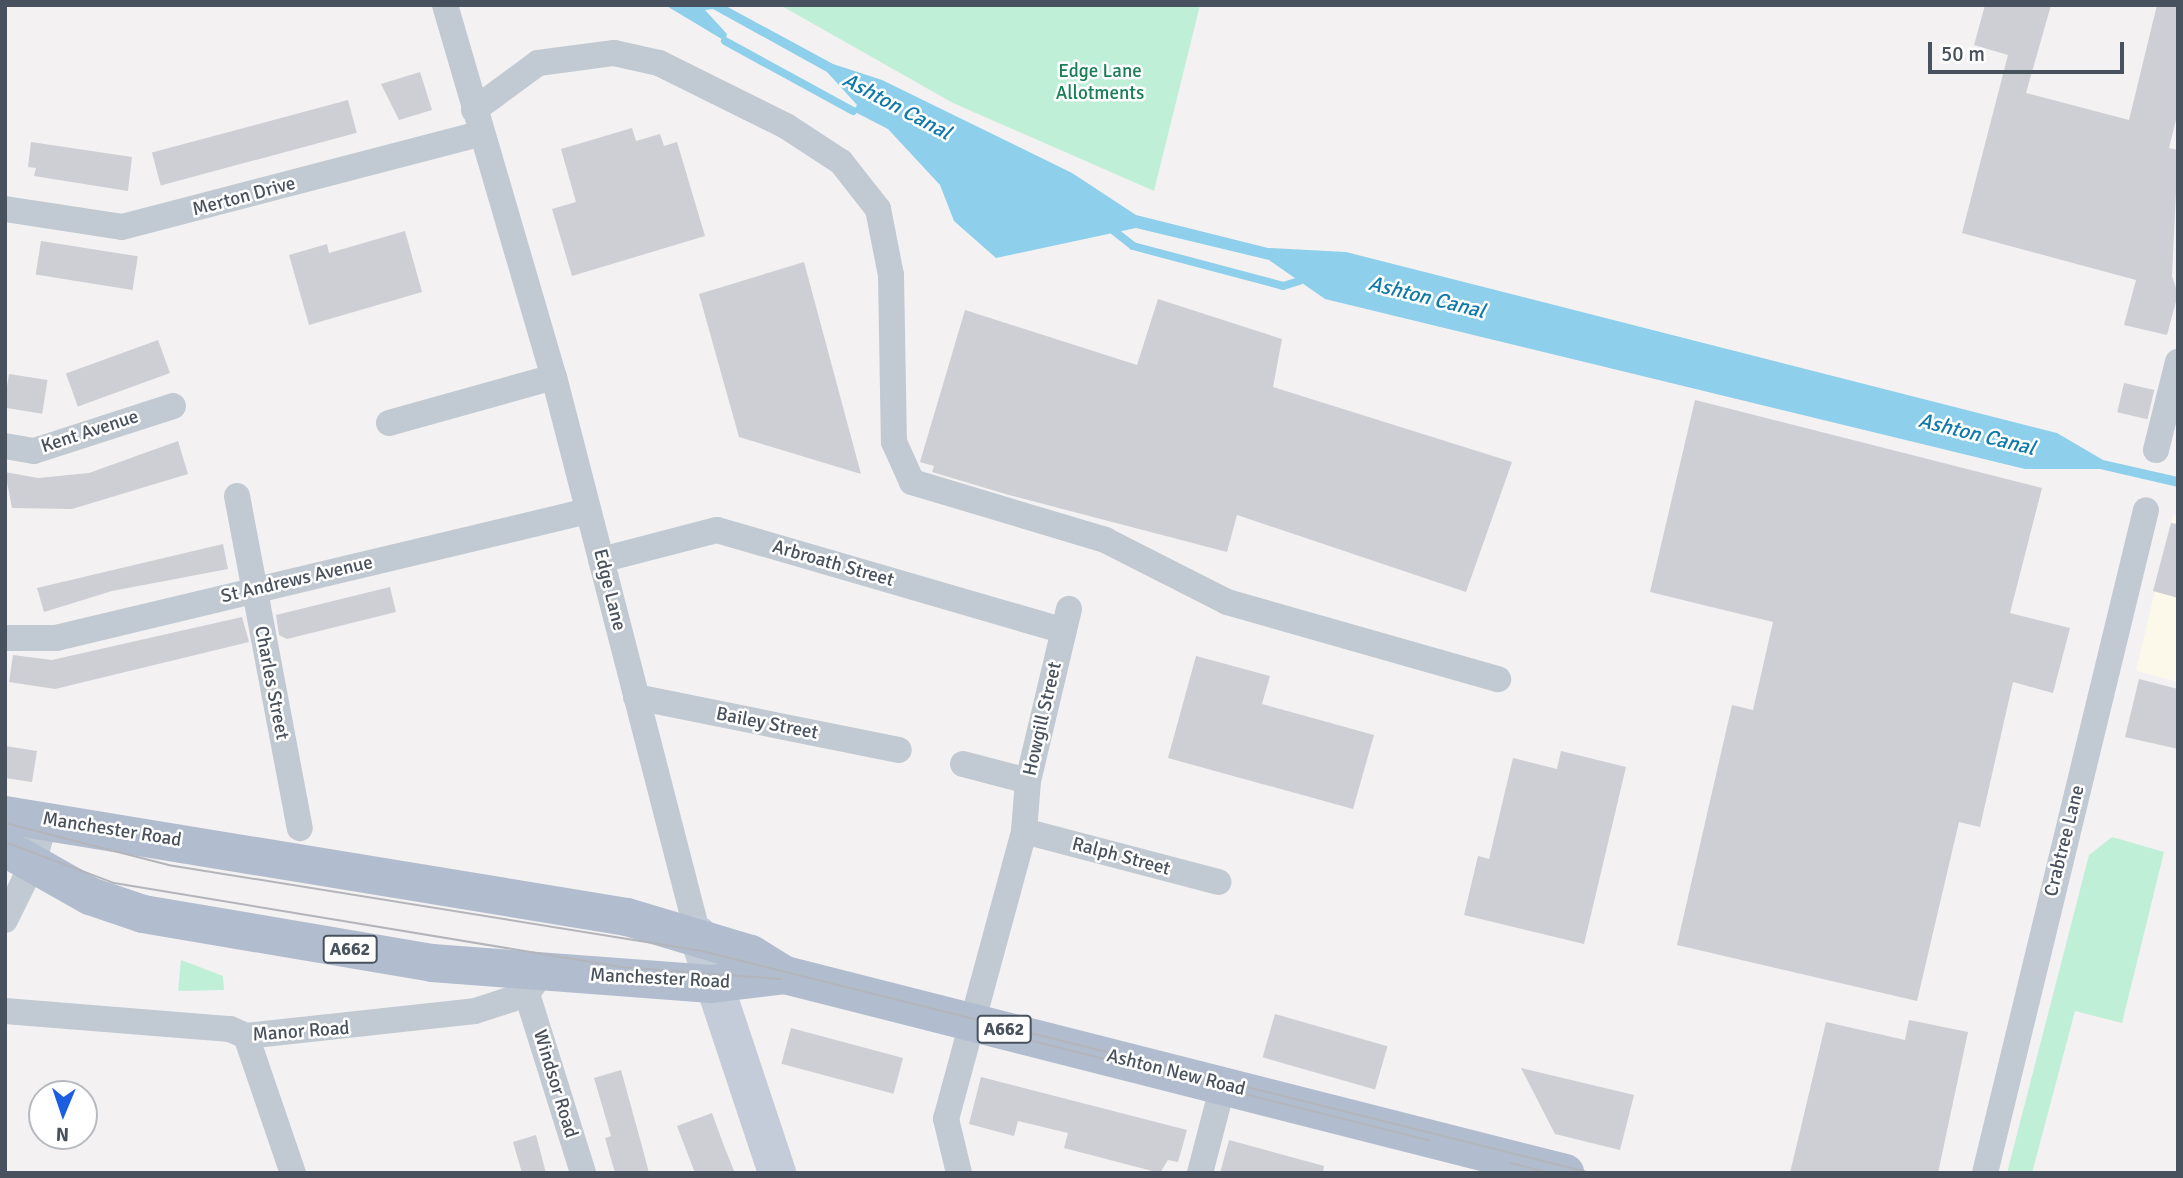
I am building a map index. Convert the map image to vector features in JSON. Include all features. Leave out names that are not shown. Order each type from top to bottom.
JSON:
[{"type":"main road","name":"Manchester Road","points":[[5,816],[46,818],[627,916],[698,935],[751,954],[785,975]]},
{"type":"main road","name":"Manchester Road","points":[[19,856],[90,896],[143,914],[432,963],[534,984],[711,984],[785,975]]},
{"type":"main road","name":"Ashton New Road","points":[[785,975],[972,1020],[1553,1171]]},
{"type":"street","name":"Edge Lane","points":[[445,5],[477,122],[554,377],[711,984],[777,1173]]},
{"type":"street","points":[[477,122],[538,63],[614,53],[659,63],[786,126],[841,162],[878,209],[891,275],[894,442],[912,482],[1105,540],[1227,602],[1497,679]]},
{"type":"street","name":"Merton Drive","points":[[5,209],[131,226],[477,122]]},
{"type":"street","points":[[2156,450],[2178,362]]},
{"type":"street","points":[[388,423],[554,377]]},
{"type":"street","name":"Kent Avenue","points":[[5,446],[34,451],[173,406]]},
{"type":"street","name":"Charles Street","points":[[237,496],[300,828]]},
{"type":"street","name":"St Andrews Avenue","points":[[5,638],[56,638],[588,510]]},
{"type":"street","name":"Crabtree Lane","points":[[1984,1173],[2146,510]]},
{"type":"street","name":"Arbroath Street","points":[[601,561],[716,530],[1067,620]]},
{"type":"street","name":"Howgill Street","points":[[959,1173],[946,1119],[1024,831],[1028,781],[1067,620]]},
{"type":"street","name":"Bailey Street","points":[[636,697],[899,750]]},
{"type":"street","points":[[963,764],[1028,781]]},
{"type":"street","points":[[5,920],[19,856],[46,818]]},
{"type":"street","name":"Ralph Street","points":[[1024,831],[1218,882]]},
{"type":"street","name":"Manor Road","points":[[5,1011],[230,1029],[246,1036],[420,1022],[534,984]]},
{"type":"street","name":"Windsor Road","points":[[534,984],[541,1038],[583,1173]]},
{"type":"street","points":[[246,1036],[293,1173]]},
{"type":"street","points":[[1200,1173],[1223,1085]]},
{"type":"shaded area","points":[[2173,515],[2178,515],[2178,682],[2136,671]]},
{"type":"green space","name":"Edge Lane Allotments","points":[[780,5],[1200,5],[1154,191],[953,103]]},
{"type":"green space","points":[[2112,837],[2164,852],[2122,1023],[2075,1011],[2032,1173],[2007,1173],[2089,855]]},
{"type":"green space","points":[[181,960],[223,976],[224,990],[178,991]]},
{"type":"water","name":"Ashton Canal","points":[[665,5],[724,5],[833,64],[882,80],[1072,173],[1136,215],[1268,248],[1346,252],[2057,433],[2103,460],[2178,477],[2178,487],[2100,469],[2025,469],[1325,299],[1269,260],[1136,228],[996,258],[954,221],[940,185],[888,129],[853,111],[857,105],[827,72],[713,9],[705,10],[727,34],[725,41]]},
{"type":"building","points":[[1985,5],[2051,5],[2026,93],[2129,120],[2157,5],[2178,5],[2178,112],[2169,148],[2178,150],[2172,276],[2178,294],[2167,335],[2124,325],[2136,280],[1962,233],[2008,55],[1974,45]]},
{"type":"building","points":[[420,72],[432,110],[399,120],[381,84]]},
{"type":"building","points":[[348,100],[357,133],[161,185],[152,153]]},
{"type":"building","points":[[632,128],[636,141],[660,134],[664,146],[677,142],[705,236],[572,276],[552,209],[576,202],[561,149]]},
{"type":"building","points":[[31,142],[132,157],[128,191],[34,176],[36,168],[28,167]]},
{"type":"building","points":[[405,231],[422,292],[309,325],[289,255],[327,244],[329,253]]},
{"type":"building","points":[[41,241],[138,256],[132,290],[36,275]]},
{"type":"building","points":[[804,262],[861,474],[739,437],[699,294]]},
{"type":"building","points":[[1158,299],[1282,339],[1273,387],[1512,462],[1466,592],[1237,515],[1227,552],[1009,495],[932,472],[934,466],[920,462],[965,310],[1137,365]]},
{"type":"building","points":[[158,340],[170,373],[78,406],[66,374]]},
{"type":"building","points":[[9,374],[48,380],[42,414],[5,408]]},
{"type":"building","points":[[2124,383],[2154,390],[2147,419],[2117,412]]},
{"type":"building","points":[[1695,400],[2042,488],[2010,613],[2070,628],[2053,693],[2013,682],[1980,827],[1959,822],[1917,1001],[1677,945],[1732,705],[1753,710],[1773,622],[1650,592]]},
{"type":"building","points":[[178,441],[188,474],[72,509],[12,508],[5,472],[38,478],[89,473]]},
{"type":"building","points":[[2171,523],[2178,524],[2178,598],[2153,591]]},
{"type":"building","points":[[223,544],[228,569],[112,591],[44,612],[37,588]]},
{"type":"building","points":[[390,587],[396,612],[287,639],[279,635],[276,615]]},
{"type":"building","points":[[242,617],[249,642],[55,689],[9,682],[13,655],[52,660]]},
{"type":"building","points":[[1196,656],[1270,676],[1262,704],[1374,735],[1353,809],[1168,758]]},
{"type":"building","points":[[2139,679],[2178,689],[2178,749],[2125,737]]},
{"type":"building","points":[[5,746],[37,751],[32,782],[5,778]]},
{"type":"building","points":[[1561,751],[1626,767],[1584,944],[1464,915],[1478,856],[1489,859],[1513,758],[1557,769]]},
{"type":"building","points":[[1275,1014],[1387,1046],[1375,1090],[1263,1057]]},
{"type":"building","points":[[1909,1020],[1968,1032],[1938,1173],[1790,1173],[1826,1022],[1905,1040]]},
{"type":"building","points":[[791,1028],[903,1058],[893,1094],[781,1064]]},
{"type":"building","points":[[1521,1068],[1634,1095],[1620,1150],[1555,1134]]},
{"type":"building","points":[[621,1070],[649,1173],[615,1173],[605,1138],[611,1136],[594,1078]]},
{"type":"building","points":[[981,1077],[1187,1130],[1178,1162],[1168,1160],[1160,1173],[1064,1148],[1068,1133],[1018,1121],[1014,1136],[969,1124]]},
{"type":"building","points":[[712,1113],[735,1173],[695,1173],[677,1126]]},
{"type":"building","points":[[536,1135],[546,1173],[522,1173],[513,1142]]},
{"type":"building","points":[[1229,1140],[1324,1166],[1323,1173],[1220,1173]]},
{"type":"waterway","points":[[725,41],[853,111]]},
{"type":"waterway","points":[[1114,231],[1133,246],[1283,286],[1299,281]]},
{"type":"tram line","points":[[5,823],[168,865],[702,951],[1591,1173]]},
{"type":"tram line","points":[[5,842],[114,883],[621,967],[781,979]]},
{"type":"tram line","points":[[1033,1041],[1430,1141]]},
{"type":"tram line","points":[[1511,1163],[1548,1173]]}]
